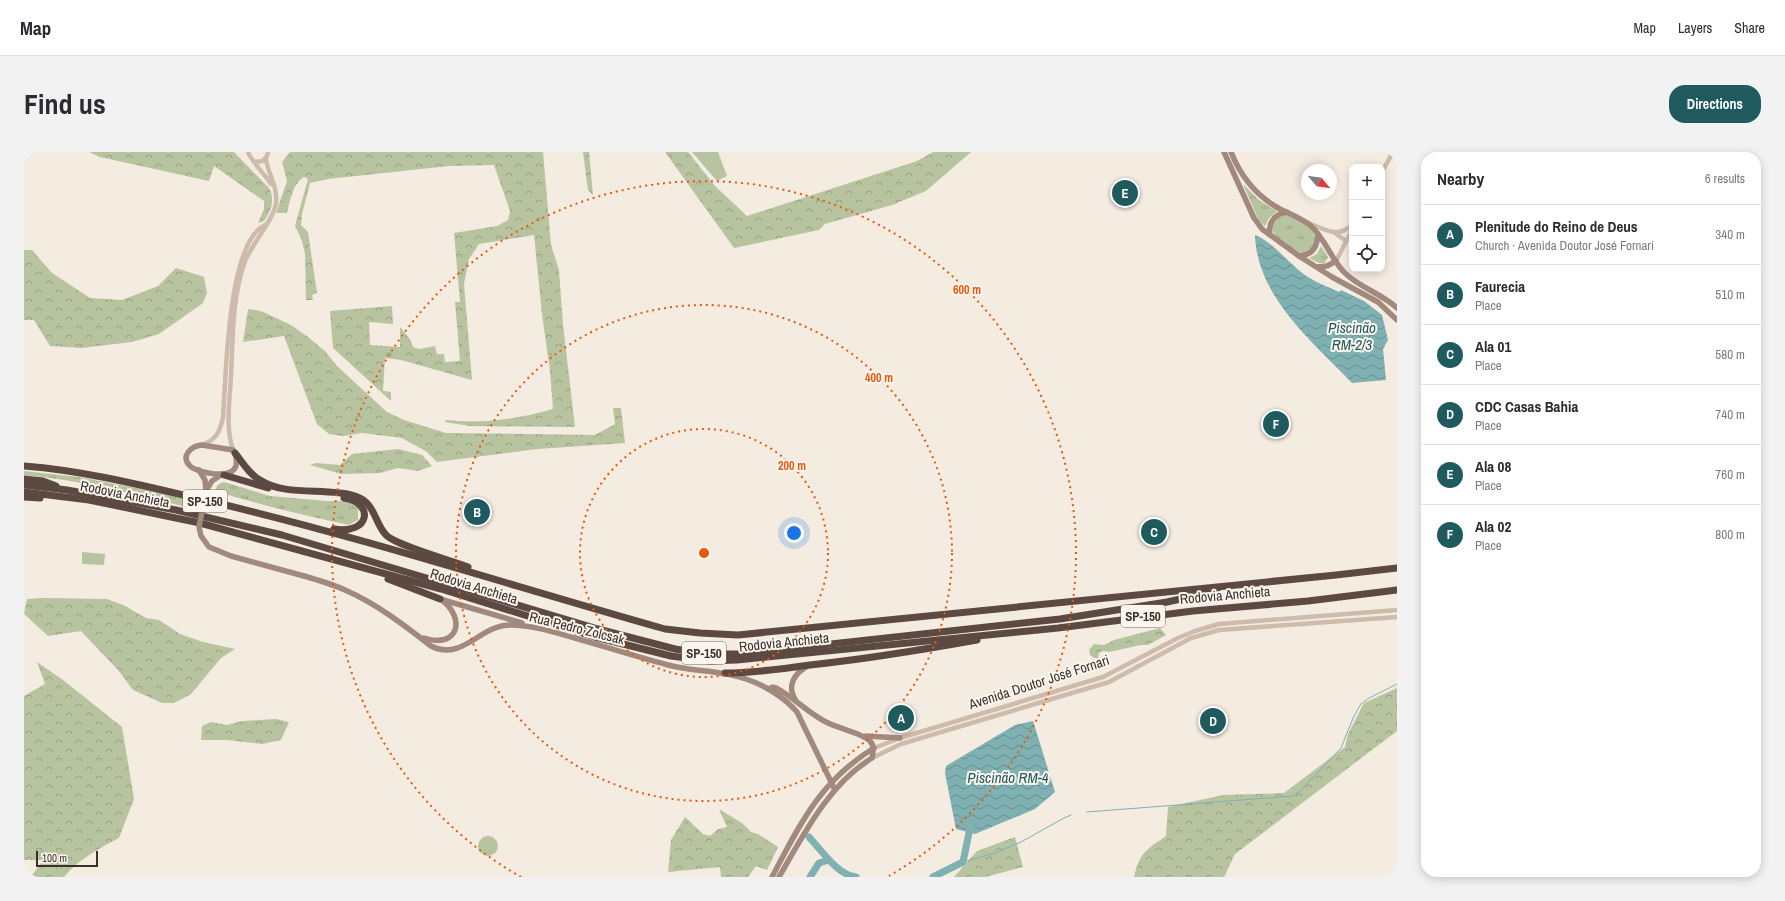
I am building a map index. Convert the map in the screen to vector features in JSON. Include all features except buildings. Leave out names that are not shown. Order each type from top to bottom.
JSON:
[{"type":"highway","points":[[234,452],[254,476],[263,482],[289,489],[356,496],[369,503],[381,528],[393,540],[509,584]]},
{"type":"highway","name":"Rodovia Anchieta","points":[[24,466],[58,469],[116,480],[294,522],[665,629],[700,633],[738,635],[1397,568]]},
{"type":"highway","points":[[225,474],[271,489],[351,499],[356,501],[364,512],[364,517],[357,528],[346,531],[294,522]]},
{"type":"highway","points":[[24,479],[43,481],[67,490]]},
{"type":"highway","name":"Rodovia Anchieta","points":[[24,486],[67,490],[176,510],[282,536],[598,629],[675,649],[706,654],[739,654],[770,651],[1060,619],[1167,602],[1246,584]]},
{"type":"highway","name":"Rodovia Anchieta","points":[[24,492],[89,500],[200,523],[441,590],[595,637],[691,660],[737,660],[1033,630],[1058,628],[1072,630],[1088,628],[1109,621],[1201,610],[1308,601],[1397,590]]},
{"type":"highway","points":[[24,497],[89,500]]},
{"type":"highway","points":[[312,553],[440,599]]},
{"type":"highway","points":[[725,673],[741,673],[808,666],[884,656],[1033,630]]},
{"type":"main road","points":[[1224,152],[1254,218],[1270,235],[1299,256],[1378,302],[1397,320]]},
{"type":"main road","points":[[1231,152],[1241,173],[1253,189],[1268,202],[1306,222],[1318,234],[1347,275],[1386,298],[1397,308]]},
{"type":"main road","points":[[1270,235],[1270,226],[1273,219],[1279,214],[1287,212]]},
{"type":"main road","points":[[1299,256],[1313,251],[1317,244],[1318,234]]},
{"type":"main road","points":[[1317,267],[1327,266],[1336,260]]},
{"type":"main road","points":[[206,490],[212,481],[225,474],[236,465],[234,452],[202,445],[190,449],[187,456],[190,465],[199,470],[225,474]]},
{"type":"main road","points":[[199,470],[205,478],[206,490]]},
{"type":"main road","name":"Rua Pedro Zolcsak","points":[[206,490],[199,527],[201,536],[209,547],[231,556],[336,586],[377,606],[431,646],[447,650],[462,647],[492,630],[505,625],[514,625],[546,630],[670,666],[725,673],[746,679],[768,689],[793,708],[803,722],[835,790]]},
{"type":"main road","points":[[440,599],[546,630]]},
{"type":"main road","points":[[419,636],[439,641],[446,640],[454,632],[456,624],[455,616],[447,604],[440,599]]},
{"type":"main road","points":[[796,701],[792,692],[792,684],[798,672],[808,666]]},
{"type":"main road","points":[[768,689],[776,688],[796,701],[810,714],[844,730],[866,736],[900,738]]},
{"type":"main road","points":[[803,722],[805,716],[810,714]]},
{"type":"main road","points":[[866,736],[874,748],[872,758]]},
{"type":"main road","name":"Avenida Doutor José Fornari","points":[[772,877],[807,814],[831,781],[855,760],[874,748]]},
{"type":"main road","name":"Avenida Doutor José Fornari","points":[[779,877],[814,819],[835,790],[872,758]]},
{"type":"street","points":[[248,152],[250,158],[276,190]]},
{"type":"street","points":[[234,452],[229,433],[229,416],[236,301],[245,263],[275,207],[276,190],[267,168],[266,159],[268,152]]},
{"type":"street","points":[[1385,167],[1393,152]]},
{"type":"street","points":[[254,162],[260,162],[266,159]]},
{"type":"street","points":[[1306,222],[1334,233],[1346,241]]},
{"type":"street","points":[[202,445],[212,440],[220,430],[233,295],[238,271],[245,251],[253,237],[261,226],[265,225]]},
{"type":"street","points":[[1334,233],[1345,231],[1349,228]]},
{"type":"street","points":[[1336,260],[1349,236]]},
{"type":"street","name":"Avenida Doutor José Fornari","points":[[874,748],[900,738],[1103,677],[1183,636],[1219,624],[1397,610]]},
{"type":"street","name":"Avenida Doutor José Fornari","points":[[872,758],[884,751],[906,743],[1109,682],[1191,638],[1205,633],[1219,630],[1397,617]]},
{"type":"green space","points":[[89,152],[234,152],[269,188],[272,196],[271,209],[264,221],[258,223],[264,209],[264,201],[214,166],[209,181],[100,157]]},
{"type":"green space","points":[[290,152],[543,152],[551,245],[559,270],[563,325],[575,427],[470,426],[445,422],[446,420],[500,420],[527,416],[553,409],[534,235],[479,244],[469,259],[464,284],[472,380],[401,360],[385,358],[383,391],[391,392],[391,401],[333,348],[330,311],[392,306],[393,324],[369,322],[370,345],[400,347],[400,327],[410,339],[413,347],[419,349],[435,346],[437,354],[444,354],[445,362],[460,361],[455,302],[460,302],[454,233],[497,226],[508,220],[510,211],[494,165],[449,166],[328,179],[310,183],[302,214],[301,225],[308,232],[317,293],[312,295],[313,300],[306,300],[305,253],[301,238],[295,226],[308,179],[304,177],[297,183],[292,193],[287,213],[276,213],[287,181],[282,162]]},
{"type":"green space","points":[[583,152],[589,152],[593,195],[588,190]]},
{"type":"green space","points":[[665,152],[688,152],[715,186],[747,216],[917,161],[933,152],[971,152],[926,191],[892,205],[825,224],[819,230],[734,248]]},
{"type":"green space","points":[[692,152],[718,152],[727,176],[717,181]]},
{"type":"green space","points":[[1243,184],[1259,200],[1277,211],[1269,218],[1265,226],[1259,221]]},
{"type":"green space","points":[[1285,214],[1304,224],[1313,232],[1315,235],[1315,243],[1311,249],[1302,253],[1296,251],[1276,237],[1273,230],[1273,225]]},
{"type":"green space","points":[[1321,246],[1328,257],[1325,263],[1319,263],[1309,258],[1317,254]]},
{"type":"green space","points":[[24,250],[32,250],[52,273],[90,298],[122,300],[158,286],[176,268],[204,277],[207,293],[203,303],[159,334],[132,342],[81,348],[50,346],[34,320],[24,320]]},
{"type":"green space","points":[[248,309],[261,311],[291,325],[308,337],[325,351],[337,366],[387,412],[404,420],[446,433],[595,435],[615,424],[613,408],[621,408],[625,443],[538,449],[437,462],[427,452],[402,438],[362,433],[343,436],[329,434],[317,424],[284,336],[243,342]]},
{"type":"green space","points":[[398,449],[422,455],[432,466],[418,471],[398,468],[380,473],[341,474],[310,465],[316,463],[340,465],[352,454]]},
{"type":"green space","points":[[24,471],[79,477],[192,499],[190,508],[87,484],[24,475]]},
{"type":"green space","points":[[224,482],[270,496],[326,501],[346,501],[358,508],[358,520],[349,525],[298,514],[216,491],[216,487],[220,483]]},
{"type":"green space","points":[[82,552],[105,554],[104,565],[82,564]]},
{"type":"green space","points":[[27,599],[107,599],[123,605],[146,618],[159,620],[180,634],[203,642],[235,649],[221,658],[191,694],[174,703],[162,703],[133,690],[118,670],[81,631],[48,636],[24,614]]},
{"type":"green space","points":[[1160,628],[1166,635],[1148,645],[1141,645],[1109,652],[1103,651],[1099,653],[1098,658],[1094,658],[1090,655],[1089,650],[1094,644],[1104,645],[1114,640]]},
{"type":"green space","points":[[37,662],[63,680],[122,727],[134,799],[119,838],[96,850],[76,865],[64,877],[31,877],[43,860],[24,860],[24,696],[45,684]]},
{"type":"green space","points":[[1397,688],[1397,731],[1235,854],[1224,877],[1134,877],[1141,857],[1153,845],[1166,836],[1168,807],[1223,795],[1284,793],[1345,747],[1348,734],[1364,703]]},
{"type":"green space","points":[[276,719],[289,722],[281,740],[262,744],[227,740],[201,740],[202,726],[211,722],[227,725],[242,721]]},
{"type":"green space","points":[[719,809],[742,823],[751,832],[758,834],[778,847],[767,870],[756,866],[748,877],[721,877],[720,867],[668,872],[671,840],[685,817],[703,834],[710,836],[718,829],[727,827]]},
{"type":"green space","points":[[488,836],[495,839],[498,846],[495,853],[488,856],[481,853],[478,846],[481,839]]},
{"type":"green space","points":[[1015,837],[1023,867],[985,877],[954,877],[977,851]]},
{"type":"water","name":"Piscinão RM-2/3","points":[[1255,235],[1267,241],[1305,275],[1339,292],[1341,290],[1364,301],[1382,315],[1388,340],[1383,349],[1386,380],[1352,383],[1304,334],[1276,298],[1265,278],[1258,257]]},
{"type":"water","name":"Piscinão RM-4","points":[[1033,721],[1055,792],[1035,809],[975,834],[956,829],[945,773],[946,766],[1015,725]]},
{"type":"waterway","points":[[1087,812],[1293,796],[1300,791],[1341,748],[1354,716],[1361,704],[1369,698],[1397,684]]},
{"type":"waterway","points":[[963,862],[995,853],[1021,842],[1071,815]]},
{"type":"waterway","points":[[933,877],[963,862],[971,823]]},
{"type":"waterway","points":[[809,837],[829,860]]},
{"type":"waterway","points":[[810,877],[819,863],[829,860],[844,873],[856,877]]},
{"type":"place","name":"Ala 08","points":[[1125,193]]},
{"type":"place","name":"Ala 02","points":[[1276,424]]},
{"type":"place","name":"Faurecia","points":[[477,512]]},
{"type":"place","name":"Ala 01","points":[[1154,532]]},
{"type":"place","name":"Plenitude do Reino de Deus","points":[[901,718]]},
{"type":"place","name":"CDC Casas Bahia","points":[[1213,721]]}]
